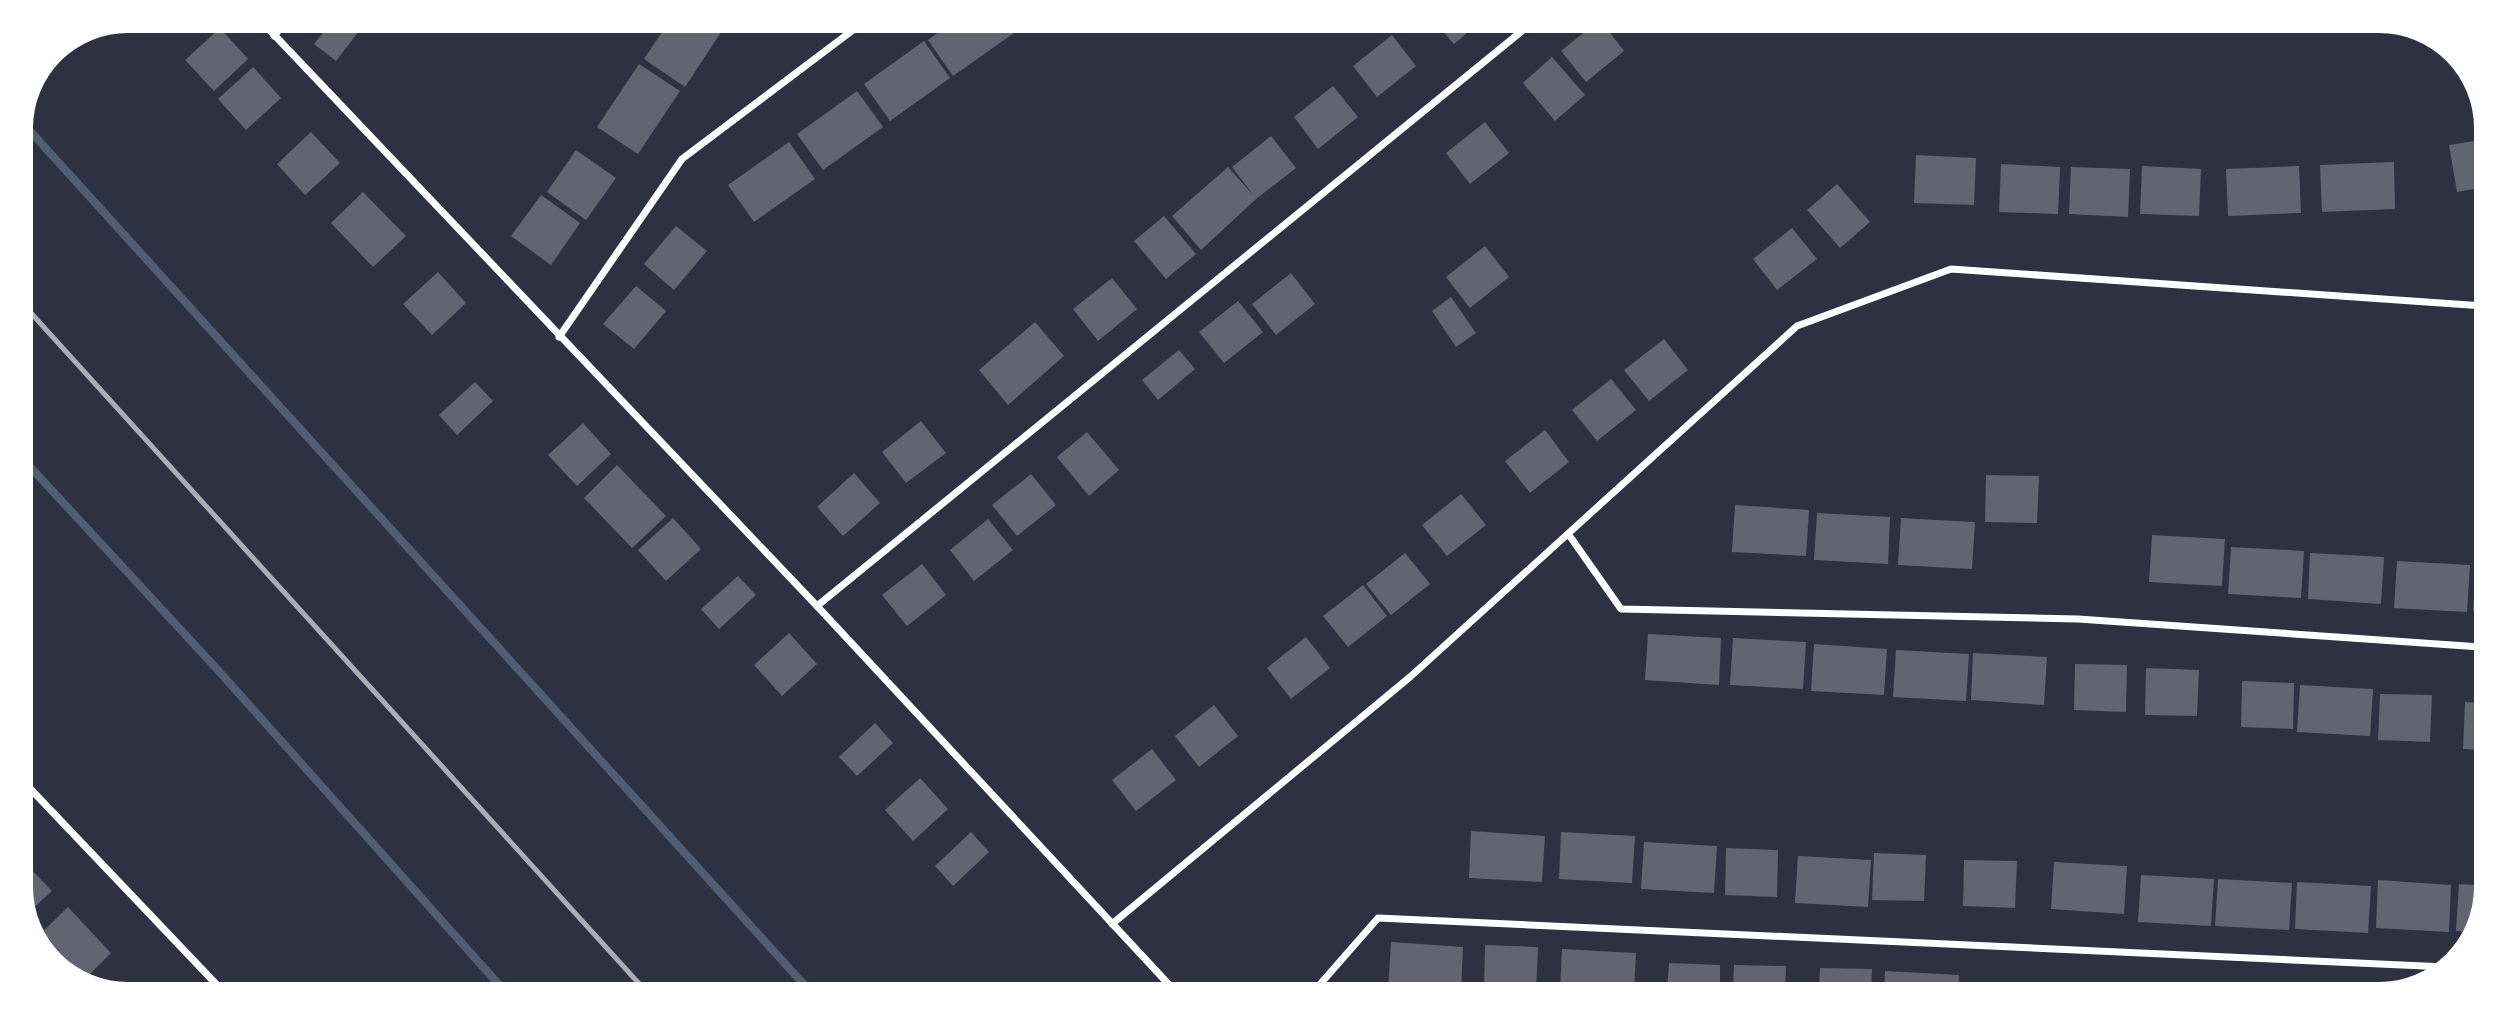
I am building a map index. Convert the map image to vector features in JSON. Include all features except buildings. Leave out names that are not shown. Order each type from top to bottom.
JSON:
[{"type":"street","points":[[271,33],[817,606],[1166,982]]},
{"type":"street","points":[[274,37],[277,33]]},
{"type":"street","points":[[559,338],[682,159],[850,33]]},
{"type":"street","points":[[817,606],[1519,33]]},
{"type":"street","points":[[1112,924],[1410,677],[1797,326],[1951,269],[2474,305]]},
{"type":"street","points":[[1569,534],[1621,609],[2078,619],[2474,647]]},
{"type":"street","points":[[33,792],[214,982]]},
{"type":"street","points":[[1322,982],[1378,918],[2431,966]]},
{"type":"waterway","points":[[33,134],[802,982]]},
{"type":"waterway","points":[[33,470],[216,668],[497,982]]},
{"type":"railway","points":[[33,315],[638,982]]}]
